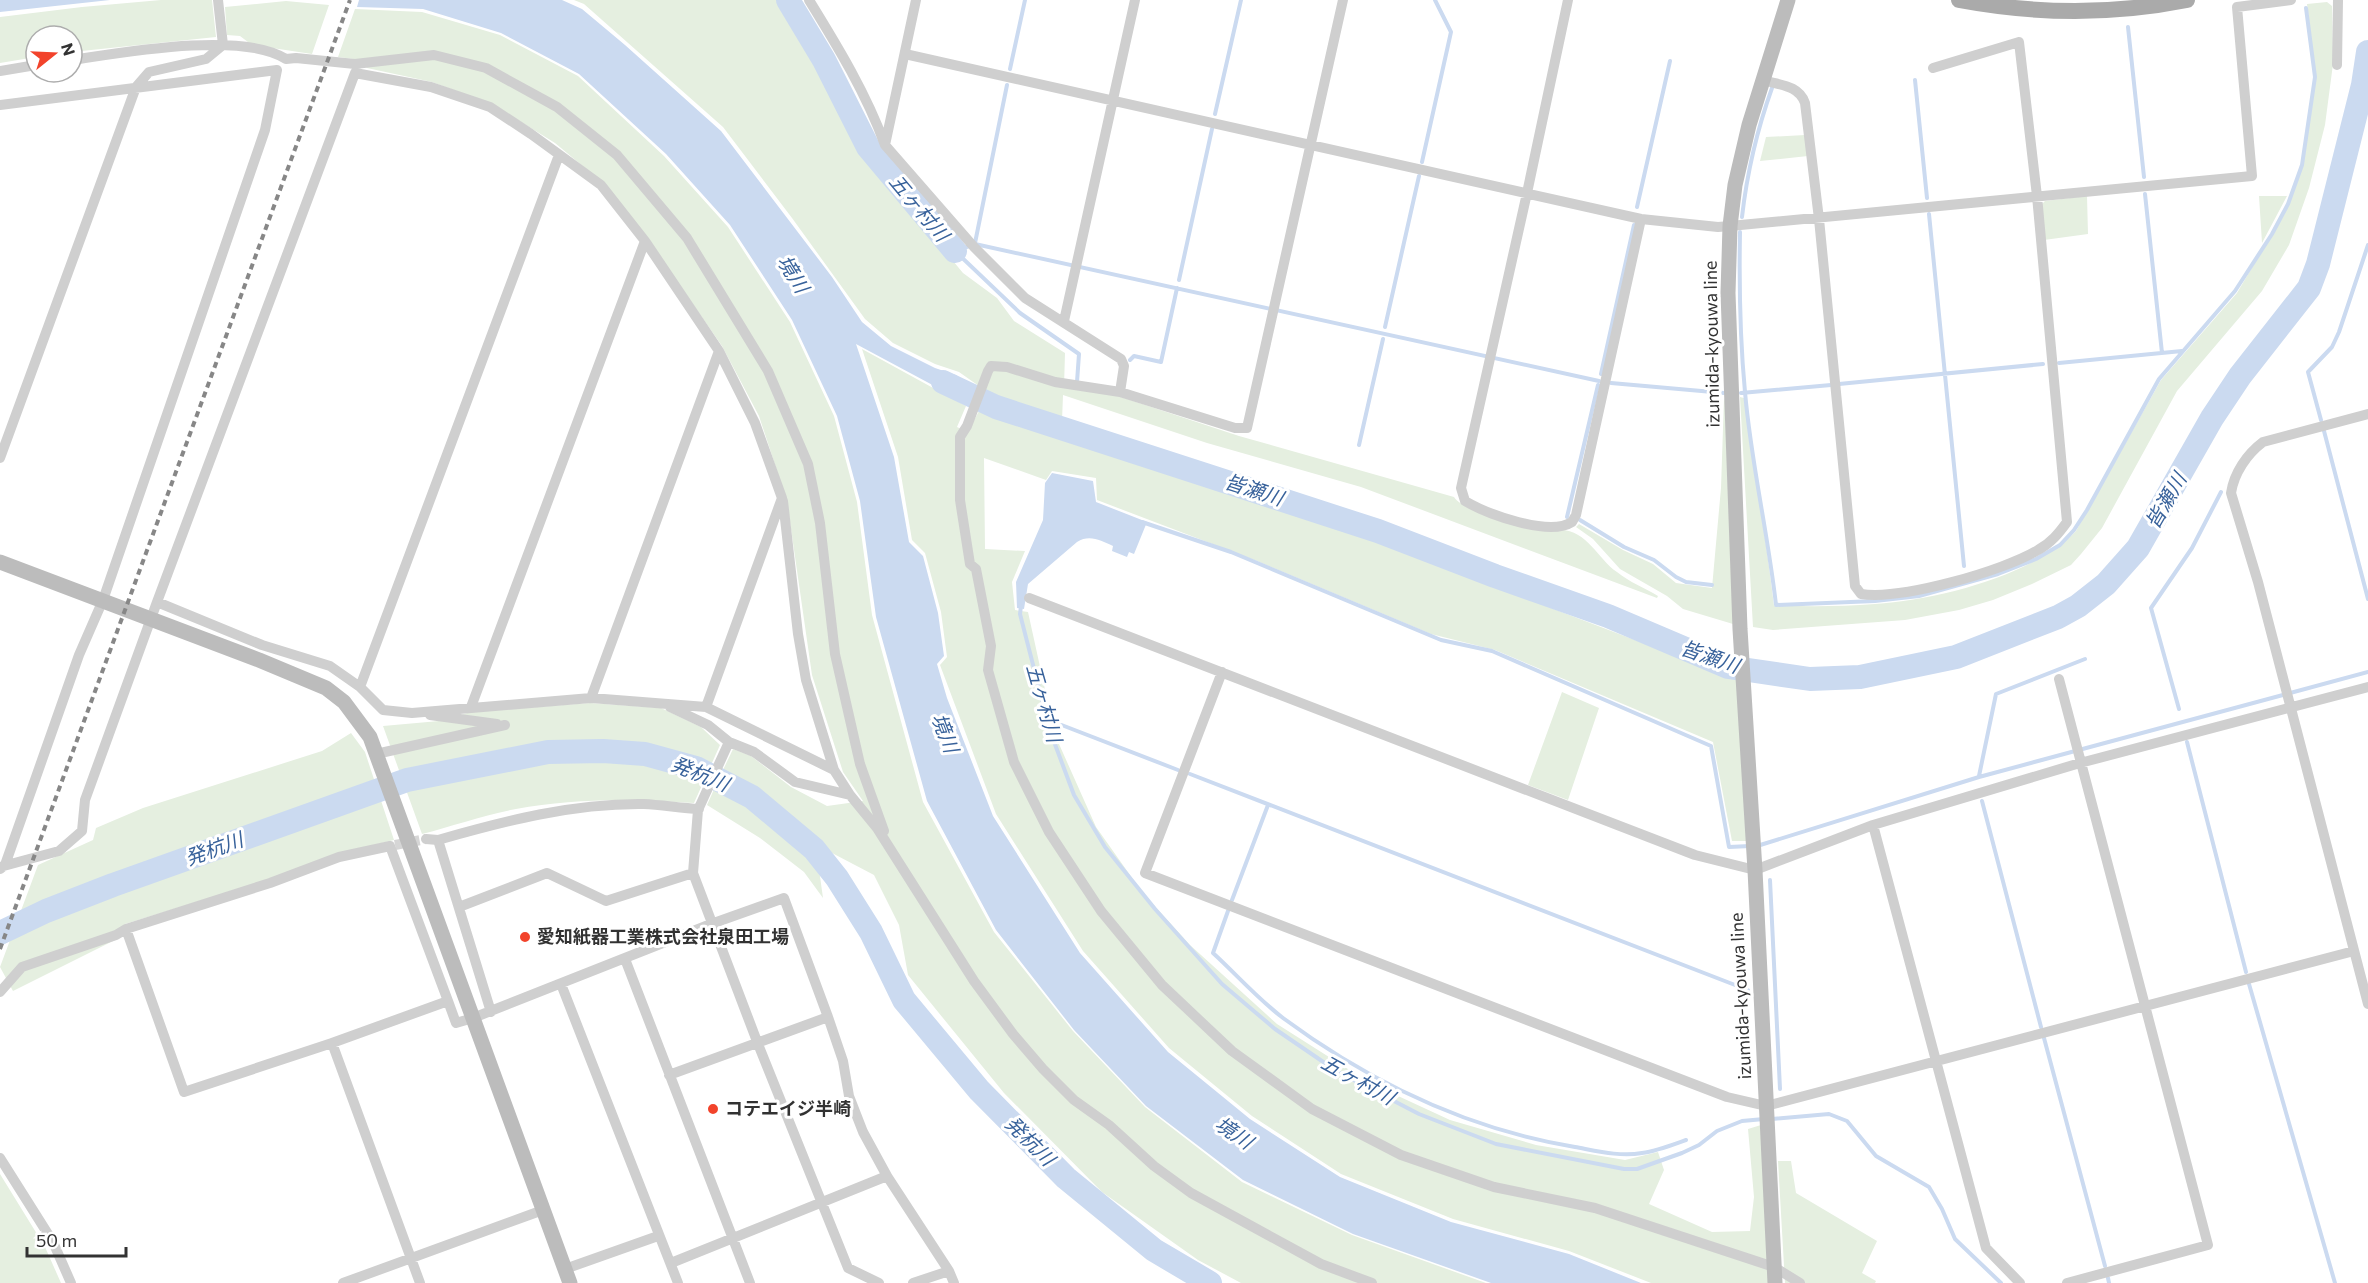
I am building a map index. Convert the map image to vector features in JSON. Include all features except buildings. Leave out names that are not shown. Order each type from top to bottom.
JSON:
[{"type":"main road","name":"izumida-kyouwa line","points":[[1774,1277],[1755,866],[1741,634],[1728,292],[1730,226],[1740,164],[1788,0]]},
{"type":"main road","points":[[1959,0],[2011,9],[2072,11],[2125,8],[2187,0]]},
{"type":"main road","points":[[0,562],[259,660],[326,688],[344,702],[370,737],[567,1276]]},
{"type":"street","points":[[218,0],[223,45]]},
{"type":"street","points":[[809,0],[848,64],[885,145],[971,244],[1025,298],[1121,359],[1124,366],[1120,392]]},
{"type":"street","points":[[885,145],[916,0]]},
{"type":"street","points":[[1064,321],[1135,0]]},
{"type":"street","points":[[1343,0],[1247,428],[1235,428],[1120,392],[1056,382],[1007,367],[991,366],[987,371],[967,426],[960,437],[962,511],[970,564],[976,569],[991,646],[988,670],[1014,762],[1048,832],[1101,911],[1162,985],[1232,1051],[1312,1109],[1401,1155],[1494,1187],[1595,1208],[1774,1277],[1800,1283]]},
{"type":"street","points":[[1568,0],[1461,488],[1461,495],[1465,501],[1476,508],[1513,520],[1558,527],[1572,522],[1576,514],[1641,219]]},
{"type":"street","points":[[904,54],[1641,219],[1718,227],[2252,176],[2237,7],[2291,0]]},
{"type":"street","points":[[2337,65],[2340,13],[2338,0]]},
{"type":"street","points":[[1763,80],[1796,89],[1802,94],[1819,219],[1855,586],[1861,594],[1872,595],[1928,587],[2018,561],[2056,537],[2067,522],[2037,196],[2019,42],[1933,68]]},
{"type":"street","points":[[0,458],[136,87],[149,72],[206,59],[223,45]]},
{"type":"street","points":[[84,58],[223,45],[274,52],[286,59],[296,58],[355,69],[431,87],[490,107],[601,185],[645,241],[719,351],[755,423],[782,498],[798,634],[806,680],[834,770],[888,845],[974,981],[1013,1034],[1043,1069],[1074,1100],[1109,1125],[1154,1166],[1191,1193],[1321,1264],[1372,1283]]},
{"type":"street","points":[[355,69],[434,55],[486,68],[557,106],[617,155],[687,238],[768,371],[807,464],[820,524],[835,654],[860,764],[888,845]]},
{"type":"street","points":[[2,867],[79,655],[103,600],[266,130],[277,70],[286,59]]},
{"type":"street","points":[[0,71],[24,67]]},
{"type":"street","points":[[2,867],[59,851],[82,831],[85,800],[355,69]]},
{"type":"street","points":[[0,105],[277,70]]},
{"type":"street","points":[[360,687],[559,155]]},
{"type":"street","points":[[471,706],[645,241]]},
{"type":"street","points":[[591,698],[719,351]]},
{"type":"street","points":[[2368,414],[2263,442],[2253,450],[2233,481],[2231,494],[2286,685],[2368,1004]]},
{"type":"street","points":[[706,707],[782,498]]},
{"type":"street","points":[[1029,598],[1695,855],[1755,866],[1873,825],[2080,760],[2291,704],[2368,687]]},
{"type":"street","points":[[157,602],[262,645],[330,666],[360,687],[383,711],[505,725],[377,757]]},
{"type":"street","points":[[1222,672],[1145,873],[1727,1097],[1766,1108],[1935,1060],[2354,951]]},
{"type":"street","points":[[2059,679],[2208,1245],[2067,1283]]},
{"type":"street","points":[[411,713],[471,706],[591,698],[706,707],[834,770]]},
{"type":"street","points":[[662,703],[708,725],[729,743],[754,752],[795,782],[850,795]]},
{"type":"street","points":[[729,743],[699,809],[693,873],[758,1044],[848,1268],[879,1283]]},
{"type":"street","points":[[426,839],[438,840],[512,819],[576,808],[643,804],[699,809]]},
{"type":"street","points":[[1873,825],[1986,1248],[2020,1283]]},
{"type":"street","points":[[438,840],[490,1012]]},
{"type":"street","points":[[0,992],[22,967],[117,935],[126,929],[270,883],[339,857],[392,845],[456,1023],[490,1012],[711,924],[783,898],[828,1017],[843,1061],[849,1096],[863,1132],[887,1176],[949,1271],[954,1283]]},
{"type":"street","points":[[459,907],[547,873],[606,901],[693,873]]},
{"type":"street","points":[[126,929],[184,1092],[448,1001]]},
{"type":"street","points":[[625,959],[750,1283]]},
{"type":"street","points":[[561,984],[678,1283]]},
{"type":"street","points":[[669,1075],[828,1017]]},
{"type":"street","points":[[332,1042],[420,1283]]},
{"type":"street","points":[[0,1158],[53,1242],[71,1283]]},
{"type":"street","points":[[671,1263],[887,1176]]},
{"type":"street","points":[[343,1283],[543,1210]]},
{"type":"street","points":[[567,1276],[658,1236]]},
{"type":"street","points":[[913,1283],[949,1271]]},
{"type":"green space","points":[[161,0],[212,0],[216,37],[84,51],[84,24],[24,24],[24,59],[0,63],[0,17]]},
{"type":"green space","points":[[574,0],[782,0],[821,64],[862,151],[963,273],[997,298],[1014,321],[1065,353],[1064,387],[1118,396],[1239,436],[1454,497],[1471,509],[1486,514],[1568,531],[1584,539],[1622,576],[1658,596],[1657,598],[1361,487],[1207,443],[1063,395],[1062,421],[986,391],[959,372],[935,364],[893,343],[865,319],[723,127],[584,4]]},
{"type":"green space","points":[[286,1],[329,5],[312,54],[252,45],[240,36],[227,35],[225,7]]},
{"type":"green space","points":[[2327,2],[2332,6],[2333,64],[2325,125],[2309,188],[2289,245],[2262,291],[2177,391],[2102,528],[2071,565],[1993,600],[1959,610],[1905,620],[1773,630],[1753,627],[1740,397],[1744,398],[1774,606],[1875,604],[1955,591],[2009,573],[2034,561],[2057,547],[2076,531],[2161,380],[2237,293],[2289,205],[2303,165],[2316,77],[2307,4]]},
{"type":"green space","points":[[355,9],[422,12],[500,35],[578,76],[664,156],[728,227],[790,322],[834,416],[857,502],[872,615],[923,802],[994,932],[1073,1031],[1145,1107],[1242,1182],[1352,1235],[1486,1283],[1241,1283],[1198,1260],[1102,1192],[1004,1093],[908,975],[899,925],[874,875],[832,853],[765,797],[723,770],[733,749],[751,756],[791,787],[827,806],[863,801],[843,772],[812,675],[787,501],[759,416],[722,346],[647,238],[603,183],[555,143],[494,105],[432,82],[367,68],[354,59],[338,57]]},
{"type":"green space","points":[[1805,135],[1808,156],[1760,161],[1766,137]]},
{"type":"green space","points":[[2087,196],[2088,234],[2044,240],[2041,205],[2045,201]]},
{"type":"green space","points":[[2259,196],[2287,196],[2262,243]]},
{"type":"green space","points":[[862,349],[966,406],[957,427],[968,432],[979,411],[1330,524],[1740,680],[1748,841],[1732,841],[1713,742],[1495,650],[1431,634],[1257,561],[1097,500],[1096,478],[1052,471],[1046,480],[984,458],[985,549],[1025,551],[1012,582],[1015,610],[1028,612],[1055,735],[1096,827],[1142,892],[1190,945],[1277,1024],[1370,1083],[1450,1120],[1536,1145],[1625,1160],[1658,1152],[1664,1170],[1649,1204],[1712,1232],[1750,1231],[1754,1197],[1748,1129],[1761,1125],[1769,1283],[1651,1283],[1569,1251],[1453,1219],[1341,1174],[1252,1116],[1169,1048],[1083,951],[996,814],[940,665],[947,657],[941,612],[925,553],[912,540],[898,457]]},
{"type":"green space","points":[[1724,398],[1733,624],[1683,609],[1667,596],[1620,569],[1593,539],[1576,527],[1579,524],[1623,550],[1653,564],[1676,583],[1712,588],[1721,488]]},
{"type":"green space","points":[[1562,692],[1599,708],[1568,800],[1528,785]]},
{"type":"green space","points":[[590,703],[661,708],[701,727],[720,745],[694,803],[627,800],[538,805],[480,817],[422,834],[383,726],[439,721],[471,712]]},
{"type":"green space","points":[[351,733],[365,752],[394,840],[337,854],[268,880],[125,924],[119,938],[13,991],[0,967],[38,865],[93,840],[96,828],[143,808],[322,751]]},
{"type":"green space","points":[[716,785],[771,822],[818,862],[823,898],[804,872],[760,838],[707,805]]},
{"type":"green space","points":[[1778,1161],[1791,1161],[1796,1193],[1877,1241],[1862,1273],[1876,1281],[1875,1283],[1785,1283]]},
{"type":"green space","points":[[0,1174],[45,1247],[61,1283],[0,1283]]},
{"type":"water","points":[[0,0],[110,0],[0,12]]},
{"type":"water","name":"境川","points":[[359,0],[562,0],[582,9],[721,131],[832,277],[862,322],[891,346],[935,368],[956,375],[974,387],[968,404],[856,344],[894,457],[909,542],[923,556],[938,613],[944,656],[937,664],[947,698],[993,816],[1080,953],[1168,1052],[1250,1119],[1340,1177],[1451,1222],[1569,1254],[1641,1283],[1491,1283],[1353,1234],[1243,1180],[1146,1106],[1074,1030],[996,930],[927,801],[876,617],[860,501],[837,416],[792,320],[730,225],[666,154],[579,74],[501,33],[423,9],[357,7]]},
{"type":"water","points":[[1052,473],[1093,481],[1096,502],[1147,522],[1134,554],[1129,552],[1127,557],[1112,551],[1113,546],[1100,540],[1091,538],[1077,542],[1028,584],[1024,609],[1017,608],[1016,582],[1043,520],[1045,483]]},
{"type":"waterway","name":"五ヶ村川","points":[[788,0],[824,60],[868,147],[955,251]]},
{"type":"waterway","points":[[1010,69],[1025,0]]},
{"type":"waterway","points":[[1215,114],[1241,0]]},
{"type":"waterway","points":[[1422,162],[1451,32],[1435,0]]},
{"type":"waterway","points":[[1740,232],[1740,312],[1745,392],[1776,605],[1875,601],[1919,596],[1998,574],[2036,559],[2060,545],[2074,530],[2159,379],[2235,291],[2272,234],[2288,204],[2302,165],[2315,77],[2306,8]]},
{"type":"waterway","points":[[2128,27],[2144,177]]},
{"type":"waterway","name":"皆瀬川","points":[[943,382],[996,407],[1378,531],[1608,616],[1728,667],[1810,679],[1860,677],[1956,657],[2058,617],[2078,606],[2106,584],[2138,548],[2212,418],[2240,376],[2309,288],[2318,264],[2363,85],[2368,52]]},
{"type":"waterway","points":[[1637,207],[1670,61]]},
{"type":"waterway","points":[[1915,80],[1927,198]]},
{"type":"waterway","points":[[975,243],[1007,85]]},
{"type":"waterway","points":[[1742,217],[1753,152],[1772,88]]},
{"type":"waterway","points":[[1179,280],[1212,129]]},
{"type":"waterway","points":[[1385,327],[1419,176]]},
{"type":"waterway","points":[[2145,194],[2162,353]]},
{"type":"waterway","points":[[1929,214],[1964,566]]},
{"type":"waterway","points":[[1601,374],[1634,225]]},
{"type":"waterway","points":[[1077,382],[1079,354],[1020,313],[955,251],[975,244],[1599,381]]},
{"type":"waterway","points":[[2321,420],[2308,372],[2332,347],[2368,245]]},
{"type":"waterway","points":[[1130,360],[1134,356],[1161,362],[1177,288]]},
{"type":"waterway","points":[[1359,445],[1383,339]]},
{"type":"waterway","points":[[2059,363],[2182,351]]},
{"type":"waterway","points":[[1839,384],[2043,364]]},
{"type":"waterway","points":[[1611,383],[1724,393]]},
{"type":"waterway","points":[[1567,517],[1598,385]]},
{"type":"waterway","points":[[1741,393],[1831,385]]},
{"type":"waterway","points":[[2324,431],[2368,599]]},
{"type":"waterway","points":[[2179,709],[2151,608],[2192,548],[2221,492]]},
{"type":"waterway","points":[[1580,520],[1624,547],[1654,560],[1686,582],[1712,585]]},
{"type":"waterway","points":[[1142,522],[1231,552],[1441,640],[1492,651],[1711,746],[1729,847],[1750,846]]},
{"type":"waterway","name":"五ヶ村川","points":[[1021,606],[1020,614],[1050,731],[1074,795],[1105,847],[1155,909],[1222,984],[1275,1029],[1338,1072],[1419,1114],[1496,1144],[1624,1169],[1637,1169],[1682,1153],[1699,1145],[1717,1131],[1742,1121],[1764,1119]]},
{"type":"waterway","points":[[1979,776],[1996,694],[2085,659]]},
{"type":"waterway","points":[[1757,846],[1979,777],[2368,672]]},
{"type":"waterway","points":[[1059,724],[1178,770]]},
{"type":"waterway","points":[[2187,742],[2246,972]]},
{"type":"waterway","name":"発杭川","points":[[0,933],[46,911],[113,885],[407,780],[548,752],[603,751],[645,754],[696,768],[752,797],[814,849],[837,878],[871,932],[904,1000],[979,1090],[1066,1178],[1154,1250],[1210,1283]]},
{"type":"waterway","points":[[1190,774],[1748,990]]},
{"type":"waterway","points":[[1982,801],[2041,1027]]},
{"type":"waterway","points":[[1232,900],[1268,805]]},
{"type":"waterway","points":[[1770,880],[1780,1089]]},
{"type":"waterway","points":[[1228,911],[1213,953],[1283,1018],[1350,1063],[1385,1083],[1421,1100],[1496,1128],[1535,1139],[1592,1150],[1634,1154],[1653,1151],[1686,1140]]},
{"type":"waterway","points":[[2249,984],[2335,1283]]},
{"type":"waterway","points":[[2044,1038],[2105,1266]]},
{"type":"waterway","name":"五ヶ村川","points":[[1772,1119],[1829,1114],[1847,1121],[1876,1156],[1929,1187],[1955,1239],[2001,1283]]},
{"type":"waterway","points":[[2108,1278],[2109,1283]]},
{"type":"tunnel","points":[[395,845],[426,839]]},
{"type":"railway","points":[[0,949],[350,0]]},
{"type":"place","name":"愛知紙器工業株式会社泉田工場","points":[[525,937]]},
{"type":"place","name":"コテエイジ半崎","points":[[713,1109]]}]
